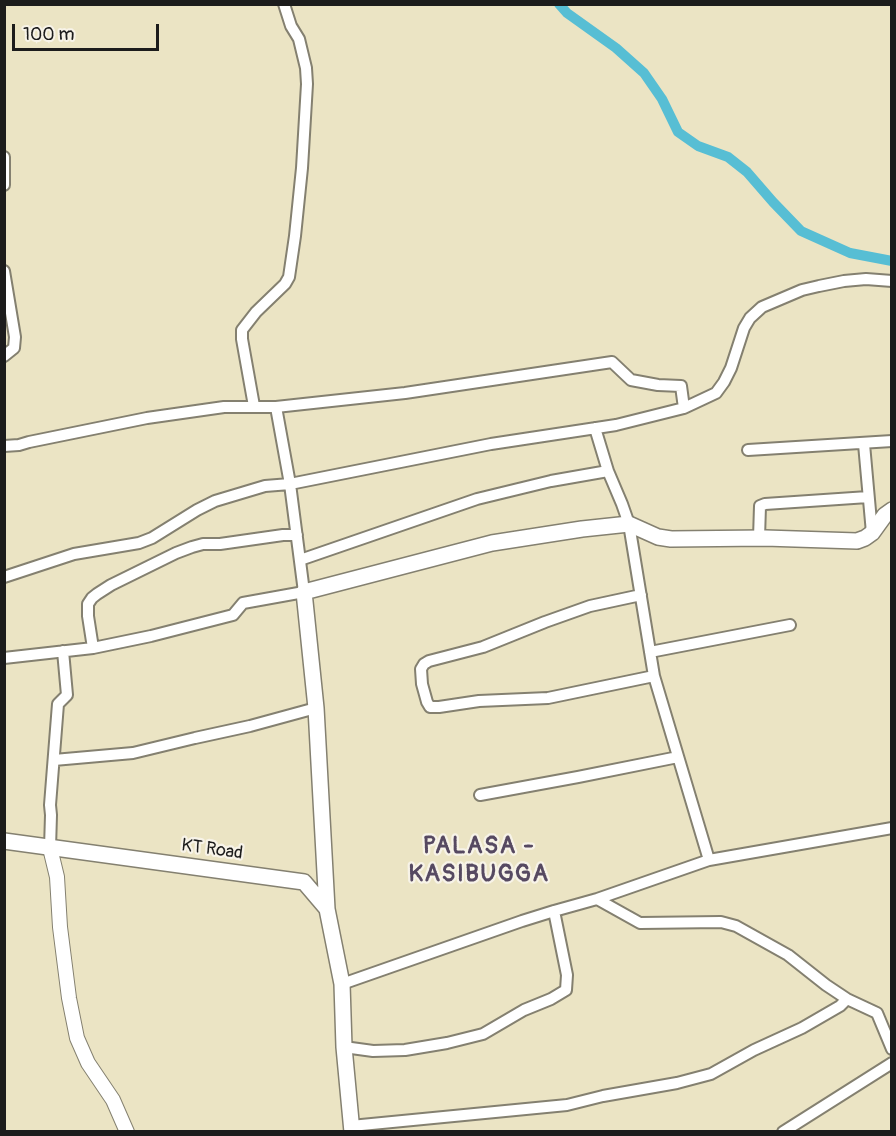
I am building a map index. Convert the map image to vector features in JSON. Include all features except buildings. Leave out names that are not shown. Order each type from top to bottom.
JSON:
[{"type":"main road","points":[[327,909],[316,708],[304,592],[492,543],[629,524],[658,537],[671,539],[759,538],[857,541],[872,533],[891,510]]},
{"type":"main road","name":"KT Road","points":[[4,841],[304,882],[327,909],[342,984],[344,1047],[352,1129]]},
{"type":"street","points":[[254,406],[242,330],[256,312],[285,284],[288,277],[295,236],[308,84],[299,39],[291,26],[284,4]]},
{"type":"street","points":[[4,157],[4,185]]},
{"type":"street","points":[[4,271],[15,337],[14,348],[4,356]]},
{"type":"street","points":[[4,577],[74,554],[139,543],[152,538],[215,501],[265,486],[290,484],[491,444],[616,425],[684,408],[716,393],[731,368],[744,328],[750,318],[762,307],[802,290],[827,284],[866,279],[891,280]]},
{"type":"street","points":[[4,446],[19,445],[147,418],[224,407],[276,407],[405,393],[612,362],[631,380],[681,386],[684,408]]},
{"type":"street","points":[[4,658],[93,648],[151,636],[233,615],[243,603],[304,592],[290,484],[276,407]]},
{"type":"street","points":[[595,428],[629,524],[654,675],[709,860]]},
{"type":"street","points":[[748,450],[891,441]]},
{"type":"street","points":[[864,444],[872,533]]},
{"type":"street","points":[[300,560],[477,499],[551,480],[609,471]]},
{"type":"street","points":[[759,538],[760,506],[765,504],[868,497]]},
{"type":"street","points":[[93,648],[87,616],[88,604],[97,594],[118,581],[176,553],[203,544],[220,544],[283,535],[297,536]]},
{"type":"street","points":[[640,595],[590,606],[483,647],[429,661],[421,669],[422,684],[427,702],[430,706],[439,707],[479,701],[548,698],[654,675]]},
{"type":"street","points":[[650,652],[790,624]]},
{"type":"street","points":[[63,651],[67,695],[58,704],[50,805],[50,848],[57,878],[60,927],[69,998],[78,1038],[88,1064],[113,1100],[127,1131]]},
{"type":"street","points":[[54,760],[133,753],[316,708]]},
{"type":"street","points":[[480,795],[678,757]]},
{"type":"street","points":[[342,984],[554,910],[597,899],[709,860],[891,828]]},
{"type":"street","points":[[597,899],[640,923],[722,922],[736,927],[788,955],[847,999],[877,1013],[891,1049]]},
{"type":"street","points":[[344,1047],[373,1051],[405,1050],[483,1034],[524,1010],[566,990],[567,975],[554,910]]},
{"type":"street","points":[[352,1129],[567,1105],[677,1083],[711,1074],[754,1050],[802,1028],[840,1006],[847,999]]},
{"type":"street","points":[[783,1131],[891,1063]]},
{"type":"waterway","points":[[559,4],[567,13],[616,48],[644,73],[662,99],[678,132],[698,146],[728,157],[747,172],[801,231],[850,253],[892,261]]},
{"type":"district","name":"PALASA - KASIBUGGA","points":[[479,861]]}]
